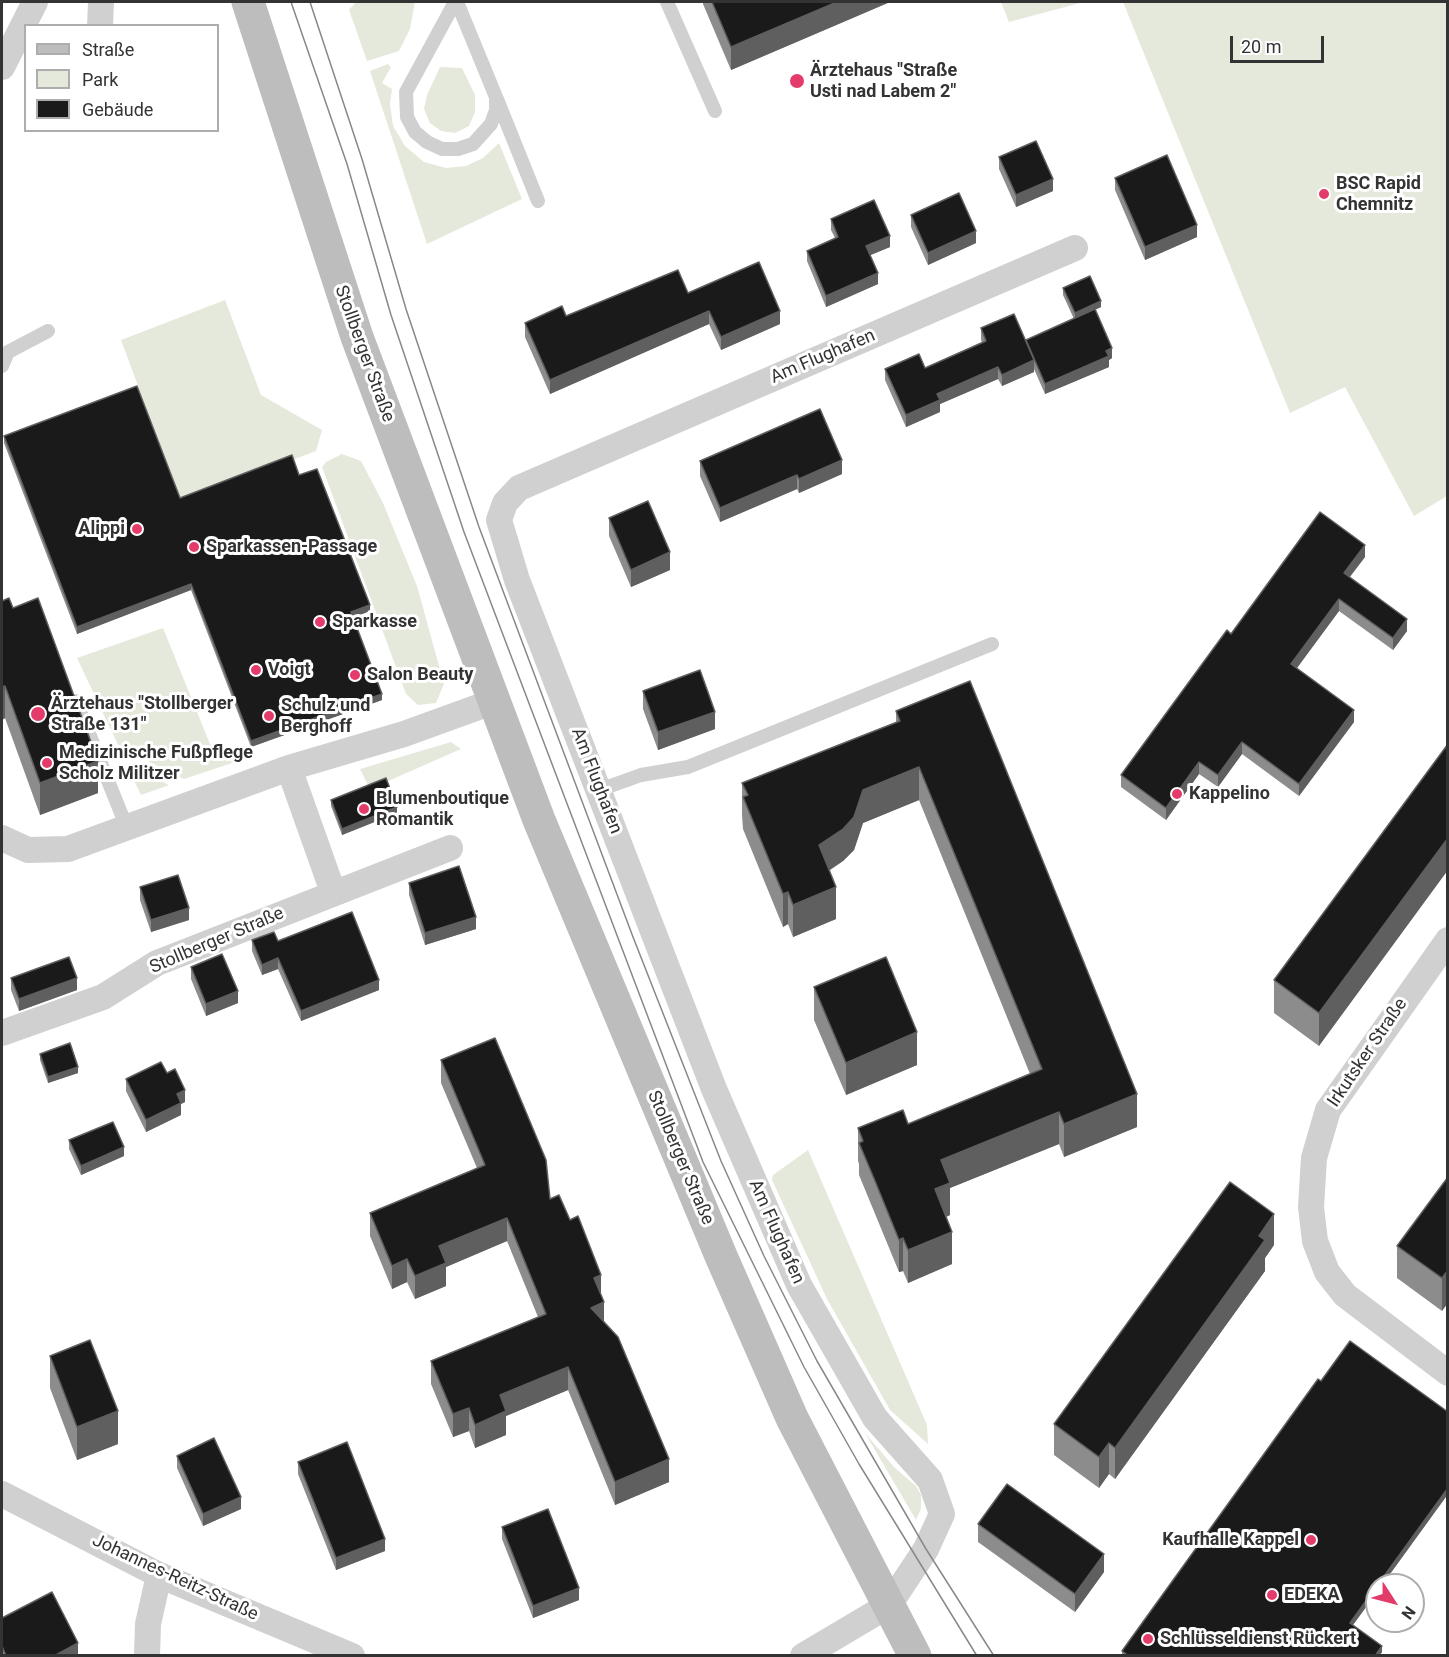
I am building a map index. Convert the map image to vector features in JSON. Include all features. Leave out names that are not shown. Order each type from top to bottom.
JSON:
[{"type":"main road","name":"Stollberger Straße","points":[[249,2],[357,337],[539,820],[721,1256],[792,1418],[915,1656]]},
{"type":"main road","name":"Stollberger Straße","points":[[890,1605],[932,1656]]},
{"type":"street","points":[[2,67],[35,2]]},
{"type":"street","points":[[100,24],[101,2]]},
{"type":"street","points":[[2,76],[24,68]]},
{"type":"street","name":"Am Flughafen","points":[[890,1605],[926,1549],[942,1514],[934,1491],[930,1480],[875,1418],[798,1285],[714,1089],[517,580],[499,520],[505,502],[519,488],[1075,248]]},
{"type":"street","points":[[3,837],[28,850],[68,849],[289,768],[404,734],[495,701]]},
{"type":"street","points":[[289,768],[333,892]]},
{"type":"street","name":"Stollberger Straße","points":[[2,1033],[103,997],[157,963],[450,848]]},
{"type":"street","name":"Irkutsker Straße","points":[[1447,1370],[1345,1295],[1327,1272],[1315,1241],[1311,1207],[1316,1147],[1328,1110],[1448,940]]},
{"type":"street","name":"Johannes-Reitz-Straße","points":[[2,1494],[159,1575],[351,1656]]},
{"type":"street","points":[[147,1656],[148,1624],[159,1575]]},
{"type":"street","points":[[803,1656],[890,1605]]},
{"type":"lane","points":[[456,2],[406,92],[407,117],[415,132],[427,142],[442,148],[458,149],[474,144],[491,124],[496,97]]},
{"type":"lane","points":[[456,2],[538,201]]},
{"type":"lane","points":[[667,2],[716,111]]},
{"type":"lane","points":[[2,366],[8,352],[48,331]]},
{"type":"lane","points":[[599,790],[641,775],[688,767],[992,644]]},
{"type":"lane","points":[[72,692],[127,828]]},
{"type":"green space","points":[[356,2],[415,2],[410,29],[399,51],[367,61],[349,10]]},
{"type":"green space","points":[[1001,2],[1084,2],[1009,22]]},
{"type":"green space","name":"BSC Rapid Chemnitz","points":[[1123,2],[1447,2],[1447,496],[1414,516],[1345,387],[1290,413]]},
{"type":"green space","points":[[388,64],[391,67],[382,83],[392,89],[390,104],[393,126],[405,146],[424,162],[446,168],[466,166],[483,158],[499,143],[522,199],[427,244],[370,71]]},
{"type":"green space","points":[[440,67],[462,68],[475,95],[475,112],[469,126],[455,133],[441,131],[430,123],[424,109],[427,95]]},
{"type":"green space","points":[[225,300],[261,395],[322,430],[316,451],[181,502],[121,340]]},
{"type":"green space","points":[[342,454],[361,461],[383,503],[417,586],[444,684],[436,703],[418,705],[406,694],[322,467],[326,462]]},
{"type":"green space","points":[[163,628],[210,744],[242,756],[238,761],[184,779],[119,747],[77,658]]},
{"type":"green space","points":[[451,742],[461,749],[370,789],[360,769]]},
{"type":"green space","points":[[126,764],[169,785],[141,795]]},
{"type":"green space","points":[[808,1150],[927,1425],[928,1444],[890,1410],[827,1299],[772,1180],[773,1175]]},
{"type":"green space","points":[[865,1433],[895,1468],[916,1486],[921,1495],[921,1509],[916,1520]]},
{"type":"building","points":[[712,2],[837,2],[731,47]]},
{"type":"building","points":[[1036,141],[1053,179],[1016,195],[999,157]]},
{"type":"building","points":[[1167,155],[1197,225],[1145,247],[1115,178]]},
{"type":"building","points":[[959,193],[976,231],[928,253],[911,215]]},
{"type":"building","points":[[874,200],[890,236],[866,246],[878,273],[826,296],[807,251],[838,237],[831,219]]},
{"type":"building","points":[[759,262],[780,311],[721,337],[709,311],[550,380],[525,323],[562,306],[566,316],[678,270],[688,293]]},
{"type":"building","points":[[1090,276],[1101,301],[1075,313],[1063,288]]},
{"type":"building","points":[[1095,309],[1112,348],[1106,351],[1109,356],[1045,384],[1026,340]]},
{"type":"building","points":[[1014,314],[1034,360],[1002,375],[998,367],[937,394],[940,400],[906,415],[885,369],[919,354],[925,368],[986,341],[981,328]]},
{"type":"building","name":"Sparkassen-Passage","points":[[137,386],[180,498],[292,455],[299,475],[317,469],[370,605],[351,612],[382,694],[251,741],[191,584],[77,627],[4,436]]},
{"type":"building","points":[[820,409],[842,460],[799,479],[797,475],[720,508],[700,461]]},
{"type":"building","points":[[648,501],[670,552],[631,570],[609,518]]},
{"type":"building","points":[[1320,512],[1365,545],[1344,573],[1407,619],[1393,638],[1339,599],[1291,664],[1354,710],[1299,784],[1242,742],[1218,775],[1199,762],[1166,808],[1121,775],[1227,630],[1231,634]]},
{"type":"building","points":[[9,598],[13,608],[38,598],[98,761],[40,783],[5,686],[2,687],[2,601]]},
{"type":"building","points":[[700,670],[715,712],[658,732],[643,691]]},
{"type":"building","points":[[970,681],[1137,1094],[1064,1124],[1059,1112],[941,1160],[950,1183],[935,1189],[952,1232],[908,1250],[903,1238],[899,1240],[859,1143],[863,1141],[858,1128],[903,1110],[908,1124],[1042,1069],[919,767],[863,790],[854,817],[843,829],[819,845],[836,887],[793,905],[788,892],[783,894],[743,797],[748,795],[742,783],[900,721],[896,711]]},
{"type":"building","points":[[1448,744],[1448,838],[1319,1013],[1274,980]]},
{"type":"building","name":"Blumenboutique Romantik","points":[[386,778],[397,807],[342,829],[331,800]]},
{"type":"building","points":[[459,866],[476,917],[425,933],[409,883]]},
{"type":"building","points":[[178,875],[189,908],[151,920],[140,887]]},
{"type":"building","points":[[352,912],[379,980],[301,1011],[278,958],[262,965],[252,940],[274,932],[278,941]]},
{"type":"building","points":[[222,954],[238,991],[206,1004],[191,967]]},
{"type":"building","points":[[69,957],[77,978],[19,999],[11,978]]},
{"type":"building","points":[[886,957],[917,1032],[846,1063],[814,987]]},
{"type":"building","points":[[495,1038],[546,1160],[550,1199],[559,1195],[570,1220],[578,1216],[601,1275],[594,1278],[604,1302],[591,1308],[618,1337],[669,1459],[615,1482],[568,1367],[500,1395],[506,1411],[475,1425],[469,1408],[453,1414],[431,1361],[546,1314],[507,1218],[439,1246],[446,1263],[415,1276],[407,1259],[392,1266],[370,1213],[485,1165],[441,1060]]},
{"type":"building","points":[[70,1043],[78,1067],[48,1077],[40,1054]]},
{"type":"building","points":[[161,1062],[167,1073],[175,1069],[185,1090],[177,1094],[181,1103],[146,1120],[126,1079]]},
{"type":"building","points":[[113,1122],[124,1147],[81,1166],[69,1140]]},
{"type":"building","points":[[1448,1177],[1448,1270],[1442,1278],[1397,1246]]},
{"type":"building","points":[[1230,1182],[1274,1214],[1259,1236],[1265,1240],[1115,1448],[1109,1443],[1099,1457],[1054,1424]]},
{"type":"building","points":[[90,1340],[118,1411],[77,1427],[50,1356]]},
{"type":"building","name":"Kaufhalle Kappel","points":[[1350,1341],[1448,1412],[1448,1488],[1386,1573],[1365,1573],[1365,1602],[1350,1623],[1382,1646],[1375,1656],[1129,1656],[1122,1651],[1318,1379],[1321,1381]]},
{"type":"building","points":[[214,1438],[241,1497],[203,1514],[177,1456]]},
{"type":"building","points":[[347,1442],[385,1539],[336,1558],[298,1462]]},
{"type":"building","points":[[1007,1484],[1104,1554],[1075,1594],[978,1524]]},
{"type":"building","points":[[548,1509],[579,1588],[533,1606],[502,1527]]},
{"type":"building","points":[[52,1592],[78,1643],[54,1656],[6,1656],[2,1646],[2,1618]]},
{"type":"tram line","points":[[291,2],[347,164],[391,315],[464,532],[703,1162],[804,1367],[859,1464],[977,1656]]},
{"type":"tram line","points":[[310,2],[362,159],[406,309],[479,527],[633,937],[721,1161],[764,1256],[817,1361],[926,1549],[994,1656]]},
{"type":"place","name":"Ärztehaus \"Straße Usti nad Labem 2\"","points":[[797,81]]},
{"type":"place","name":"BSC Rapid Chemnitz","points":[[1324,194]]},
{"type":"place","name":"Alippi","points":[[137,529]]},
{"type":"place","name":"Sparkassen-Passage","points":[[194,547]]},
{"type":"place","name":"Sparkasse","points":[[320,622]]},
{"type":"place","name":"Voigt","points":[[256,670]]},
{"type":"place","name":"Salon Beauty","points":[[355,675]]},
{"type":"place","name":"Ärztehaus \"Stollberger Straße 131\"","points":[[38,714]]},
{"type":"place","name":"Schulz und Berghoff","points":[[269,716]]},
{"type":"place","name":"Medizinische Fußpflege Scholz Militzer","points":[[47,763]]},
{"type":"place","name":"Kappelino","points":[[1177,794]]},
{"type":"place","name":"Blumenboutique Romantik","points":[[364,809]]},
{"type":"place","name":"Kaufhalle Kappel","points":[[1311,1540]]},
{"type":"place","name":"EDEKA","points":[[1272,1595]]},
{"type":"place","name":"Schlüsseldienst Rückert","points":[[1148,1639]]}]
